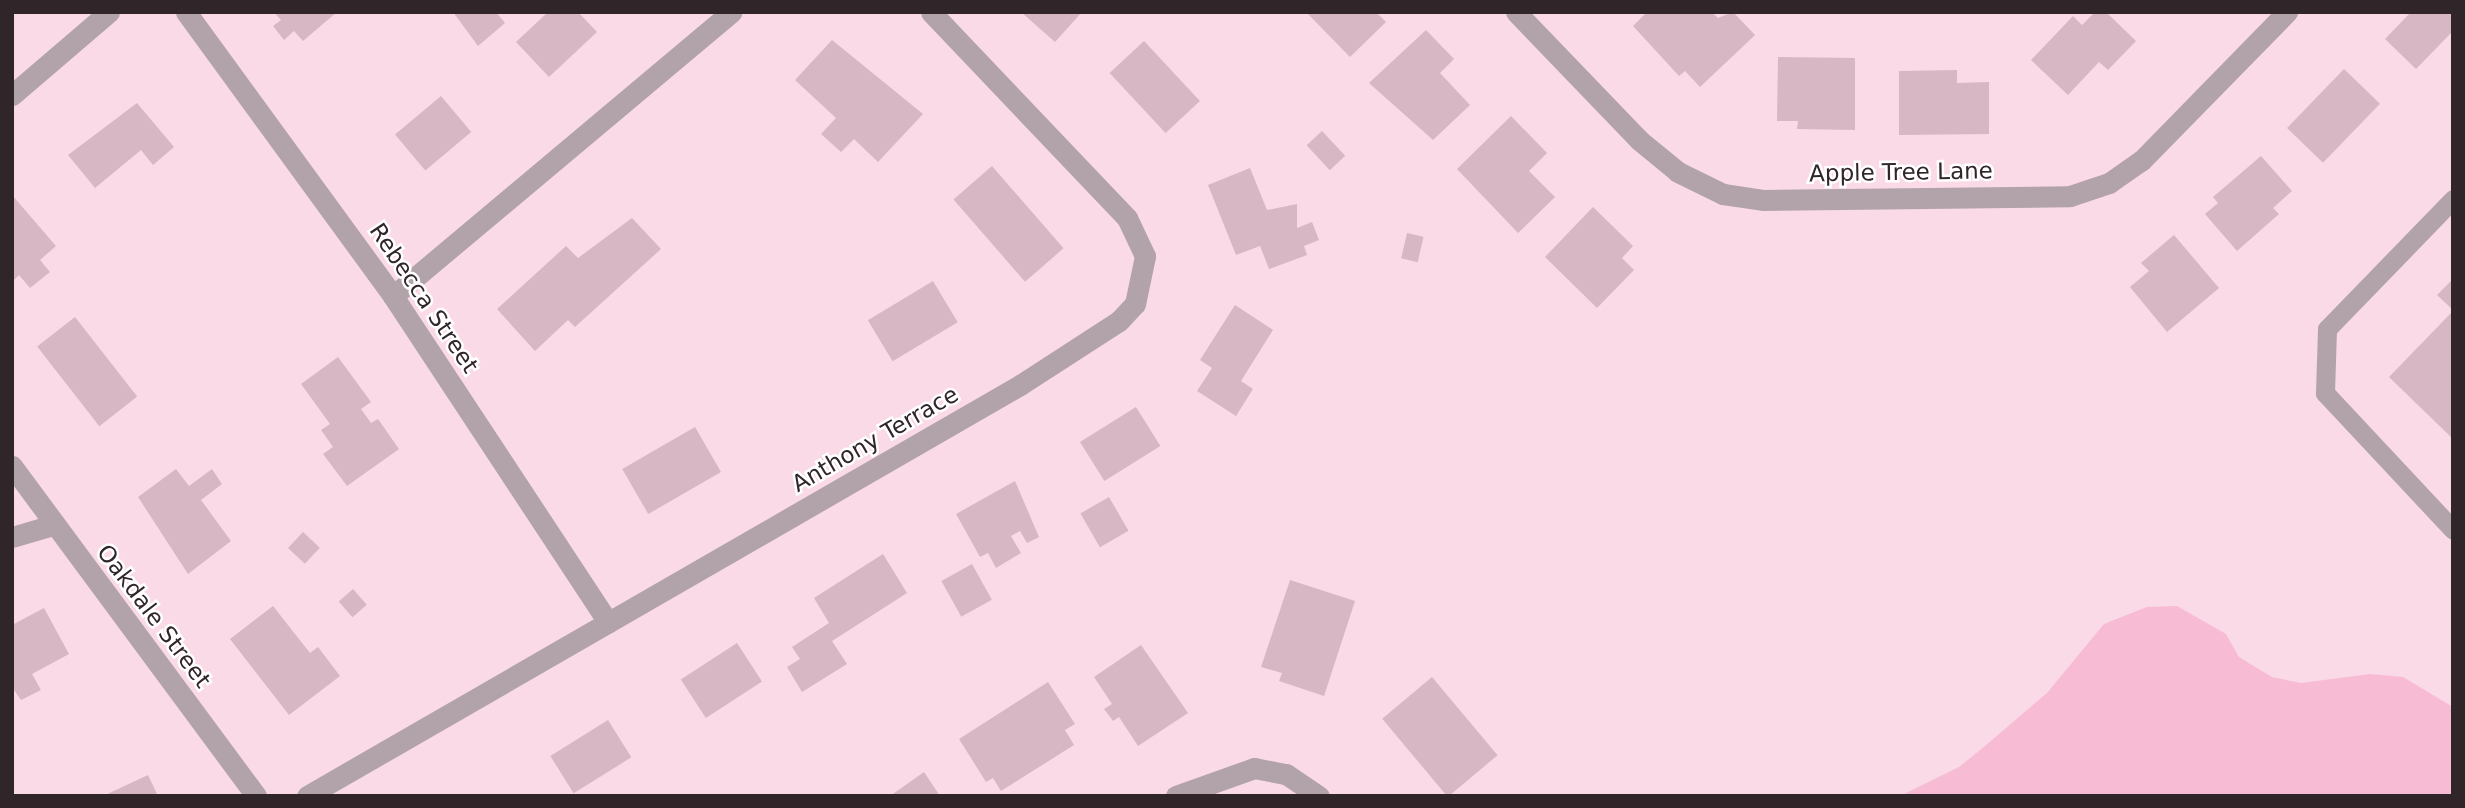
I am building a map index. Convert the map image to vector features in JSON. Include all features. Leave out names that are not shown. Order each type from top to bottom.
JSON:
[{"type":"street","points":[[12,95],[108,12]]},
{"type":"street","name":"Rebecca Street","points":[[186,12],[393,296],[608,622]]},
{"type":"street","points":[[393,296],[732,12]]},
{"type":"street","name":"Anthony Terrace","points":[[307,796],[1020,385],[1119,321],[1135,304],[1145,256],[1127,218],[931,12]]},
{"type":"street","name":"Apple Tree Lane","points":[[1516,12],[1639,140],[1678,172],[1723,194],[1763,200],[2070,196],[2109,183],[2141,161],[2287,12]]},
{"type":"street","name":"Oakdale Street","points":[[12,466],[53,525],[256,796]]},
{"type":"street","points":[[12,537],[53,525]]},
{"type":"street","points":[[1176,796],[1235,772],[1286,774],[1319,796]]},
{"type":"lane","points":[[2453,199],[2327,329],[2325,393],[2453,530]]},
{"type":"shaded area","points":[[2177,606],[2226,634],[2239,657],[2272,677],[2301,683],[2370,674],[2403,677],[2453,707],[2453,796],[1900,796],[1959,767],[1985,746],[2047,693],[2104,624],[2147,607]]},
{"type":"building","points":[[274,12],[337,12],[303,41],[294,31],[284,40],[273,26],[281,20]]},
{"type":"building","points":[[453,12],[496,12],[505,23],[478,46]]},
{"type":"building","points":[[548,12],[578,12],[597,32],[549,77],[516,42]]},
{"type":"building","points":[[1021,12],[1082,12],[1055,42]]},
{"type":"building","points":[[1306,12],[1376,12],[1386,22],[1350,57]]},
{"type":"building","points":[[1647,12],[1712,12],[1718,18],[1733,12],[1755,35],[1700,87],[1685,71],[1679,76],[1633,26]]},
{"type":"building","points":[[2095,12],[2106,12],[2136,41],[2108,70],[2099,62],[2068,95],[2031,60],[2073,16],[2082,25]]},
{"type":"building","points":[[2411,12],[2453,12],[2453,31],[2416,69],[2385,39]]},
{"type":"building","points":[[1426,30],[1454,59],[1440,73],[1470,105],[1433,140],[1369,83]]},
{"type":"building","points":[[832,40],[923,114],[878,162],[854,139],[841,152],[821,134],[836,118],[795,80]]},
{"type":"building","points":[[1144,41],[1200,101],[1166,133],[1110,73]]},
{"type":"building","points":[[1778,57],[1855,58],[1855,130],[1797,129],[1798,121],[1777,121]]},
{"type":"building","points":[[2344,69],[2380,104],[2323,163],[2287,128]]},
{"type":"building","points":[[1957,70],[1957,83],[1989,82],[1989,134],[1899,135],[1899,71]]},
{"type":"building","points":[[441,96],[471,132],[425,171],[395,135]]},
{"type":"building","points":[[137,103],[174,147],[153,165],[141,150],[95,188],[68,155]]},
{"type":"building","points":[[1511,116],[1547,153],[1529,171],[1555,197],[1518,233],[1457,169]]},
{"type":"building","points":[[1322,131],[1345,156],[1330,170],[1307,145]]},
{"type":"building","points":[[2261,156],[2292,191],[2273,208],[2279,214],[2237,251],[2205,214],[2218,203],[2213,197]]},
{"type":"building","points":[[992,166],[1064,248],[1025,282],[954,199]]},
{"type":"building","points":[[1250,168],[1267,210],[1297,204],[1297,228],[1312,222],[1319,240],[1304,246],[1307,255],[1269,269],[1260,246],[1236,255],[1208,185]]},
{"type":"building","points":[[12,195],[56,246],[40,260],[50,272],[30,288],[19,275],[12,282]]},
{"type":"building","points":[[1593,207],[1633,246],[1622,258],[1634,270],[1597,308],[1545,257]]},
{"type":"building","points":[[632,218],[661,249],[575,327],[568,320],[535,351],[497,309],[566,246],[578,258]]},
{"type":"building","points":[[1407,233],[1424,237],[1418,262],[1401,258]]},
{"type":"building","points":[[2174,235],[2219,288],[2167,332],[2130,287],[2149,271],[2141,263]]},
{"type":"building","points":[[2453,279],[2453,310],[2437,295]]},
{"type":"building","points":[[933,281],[958,322],[893,361],[868,320]]},
{"type":"building","points":[[1235,305],[1273,330],[1241,381],[1253,389],[1236,416],[1197,391],[1212,368],[1200,360]]},
{"type":"building","points":[[2453,311],[2453,439],[2389,377]]},
{"type":"building","points":[[75,317],[137,397],[99,426],[37,347]]},
{"type":"building","points":[[338,357],[371,402],[361,409],[371,423],[378,419],[399,449],[347,486],[323,454],[333,447],[321,430],[330,424],[301,384]]},
{"type":"building","points":[[1136,407],[1160,446],[1104,481],[1080,442]]},
{"type":"building","points":[[695,427],[721,472],[648,514],[622,469]]},
{"type":"building","points":[[176,469],[189,486],[212,469],[222,484],[201,500],[231,541],[188,574],[138,497]]},
{"type":"building","points":[[1015,481],[1039,537],[1027,543],[1020,531],[1011,536],[1021,553],[996,568],[988,553],[980,557],[956,514]]},
{"type":"building","points":[[1109,497],[1128,531],[1100,547],[1080,514]]},
{"type":"building","points":[[303,532],[320,548],[305,564],[288,548]]},
{"type":"building","points":[[883,554],[907,593],[832,641],[847,664],[802,692],[787,667],[800,659],[792,647],[829,623],[814,598]]},
{"type":"building","points":[[972,564],[992,600],[961,617],[941,581]]},
{"type":"building","points":[[1290,580],[1355,601],[1324,696],[1279,681],[1282,673],[1261,667]]},
{"type":"building","points":[[353,589],[367,605],[352,617],[339,601]]},
{"type":"building","points":[[273,606],[310,653],[318,647],[340,676],[289,715],[230,639]]},
{"type":"building","points":[[44,608],[69,654],[32,674],[41,690],[21,700],[12,687],[12,625]]},
{"type":"building","points":[[737,643],[762,682],[706,718],[681,679]]},
{"type":"building","points":[[1141,645],[1188,713],[1138,746],[1119,717],[1113,721],[1104,709],[1112,704],[1094,677]]},
{"type":"building","points":[[1432,677],[1498,755],[1447,796],[1382,719]]},
{"type":"building","points":[[1048,682],[1075,724],[1065,730],[1074,745],[1001,791],[993,778],[986,782],[959,739]]},
{"type":"building","points":[[608,720],[631,757],[574,793],[550,756]]},
{"type":"building","points":[[924,772],[940,796],[890,796]]},
{"type":"building","points":[[148,775],[158,796],[103,796]]}]
